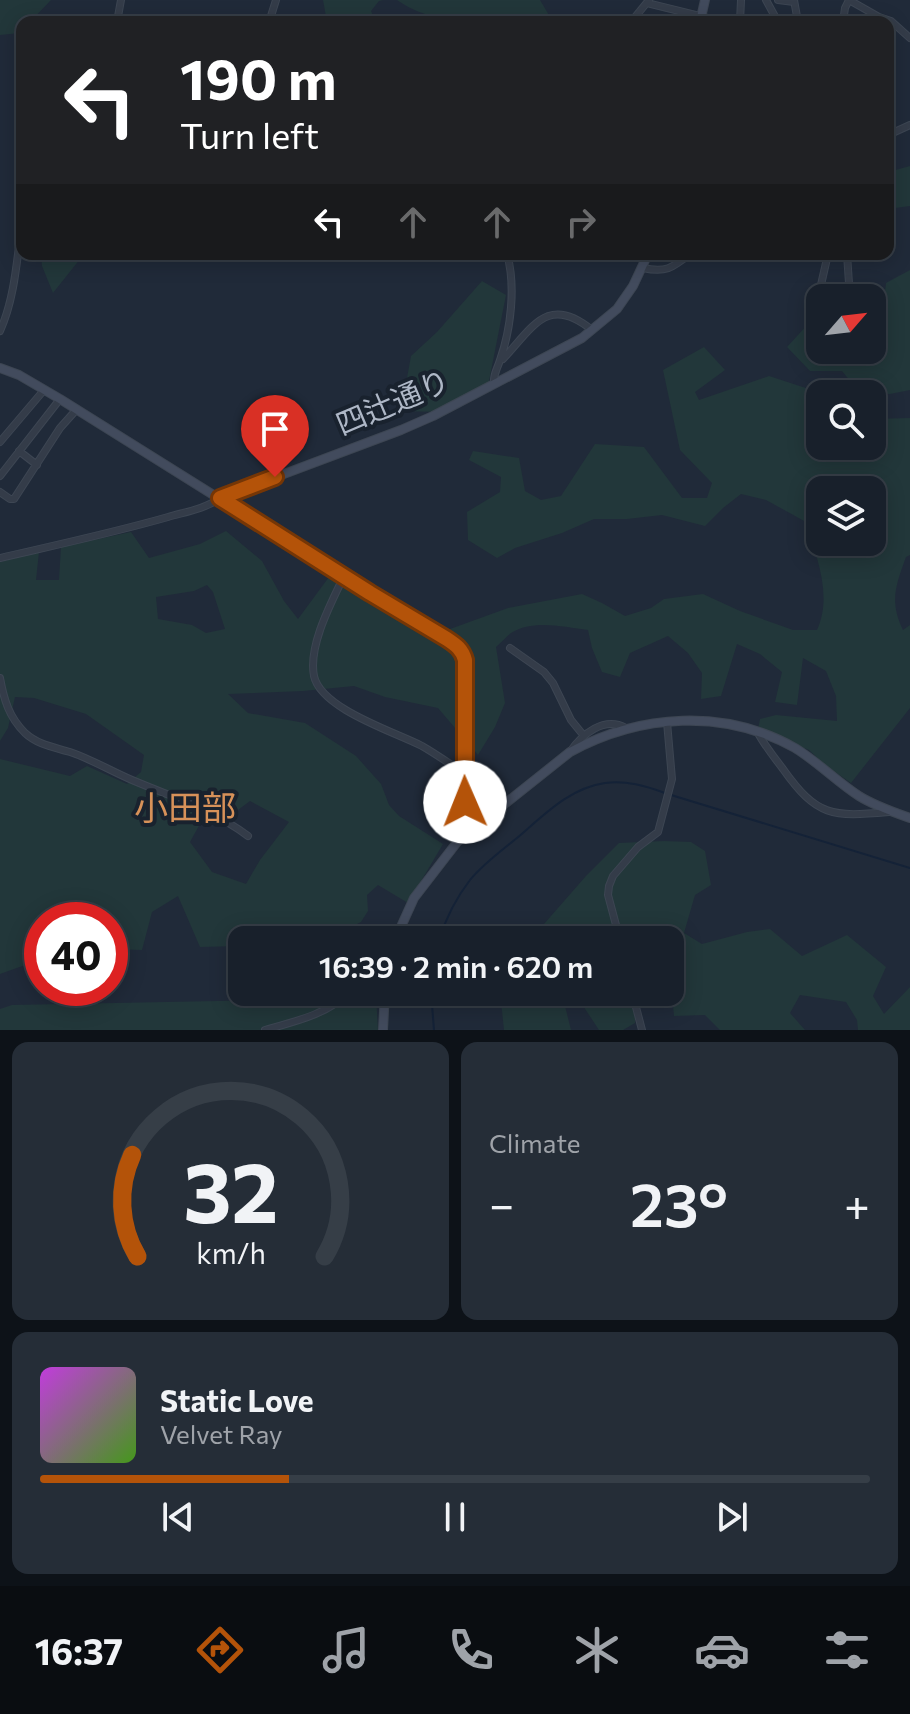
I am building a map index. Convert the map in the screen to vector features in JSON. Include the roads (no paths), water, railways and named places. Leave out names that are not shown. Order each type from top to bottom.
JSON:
[{"type":"street","points":[[778,0],[794,1]]},
{"type":"street","points":[[849,0],[877,16]]},
{"type":"street","points":[[645,2],[688,16]]},
{"type":"street","points":[[894,24],[910,38]]},
{"type":"street","points":[[0,331],[6,319],[16,259]]},
{"type":"street","points":[[494,384],[493,376],[500,361],[512,300],[508,260]]},
{"type":"street","name":"四辻通り","points":[[220,498],[433,416],[572,343],[617,309],[646,260]]},
{"type":"street","points":[[643,268],[669,270],[682,260]]},
{"type":"street","points":[[821,284],[827,260]]},
{"type":"street","points":[[847,260],[849,284]]},
{"type":"street","points":[[500,361],[547,315],[564,315],[592,330]]},
{"type":"street","points":[[0,368],[19,375],[77,409],[459,647],[465,660],[464,819],[471,830]]},
{"type":"street","points":[[0,442],[44,390]]},
{"type":"street","points":[[0,476],[60,399]]},
{"type":"street","points":[[0,492],[14,499],[60,428],[77,409]]},
{"type":"street","points":[[19,451],[37,465]]},
{"type":"street","points":[[0,558],[141,524],[208,505],[220,498]]},
{"type":"street","points":[[344,576],[314,656],[317,684],[323,692],[354,714],[419,744],[464,773]]},
{"type":"street","points":[[510,648],[544,672],[553,683],[571,720],[584,736]]},
{"type":"street","points":[[0,678],[9,713],[25,733],[39,742],[214,813],[248,836]]},
{"type":"street","points":[[400,926],[414,898],[458,841],[570,752],[626,728],[700,720],[758,733],[794,748],[861,797],[910,818]]},
{"type":"street","points":[[616,926],[608,895],[609,886],[613,876],[638,847],[658,832],[672,779],[667,722]]},
{"type":"street","points":[[570,752],[594,728],[619,725],[626,728]]},
{"type":"street","points":[[758,733],[803,796],[822,809],[841,814],[893,812]]},
{"type":"street","points":[[265,1030],[331,1006]]},
{"type":"street","points":[[383,1030],[384,1006]]},
{"type":"street","points":[[636,1006],[642,1030]]},
{"type":"waterway","points":[[444,926],[456,901],[475,874],[568,797],[592,786],[613,782],[636,784],[665,793]]},
{"type":"waterway","points":[[671,795],[910,868]]},
{"type":"waterway","points":[[432,1006],[434,1030]]},
{"type":"district","name":"小田部","points":[[185,808]]}]
